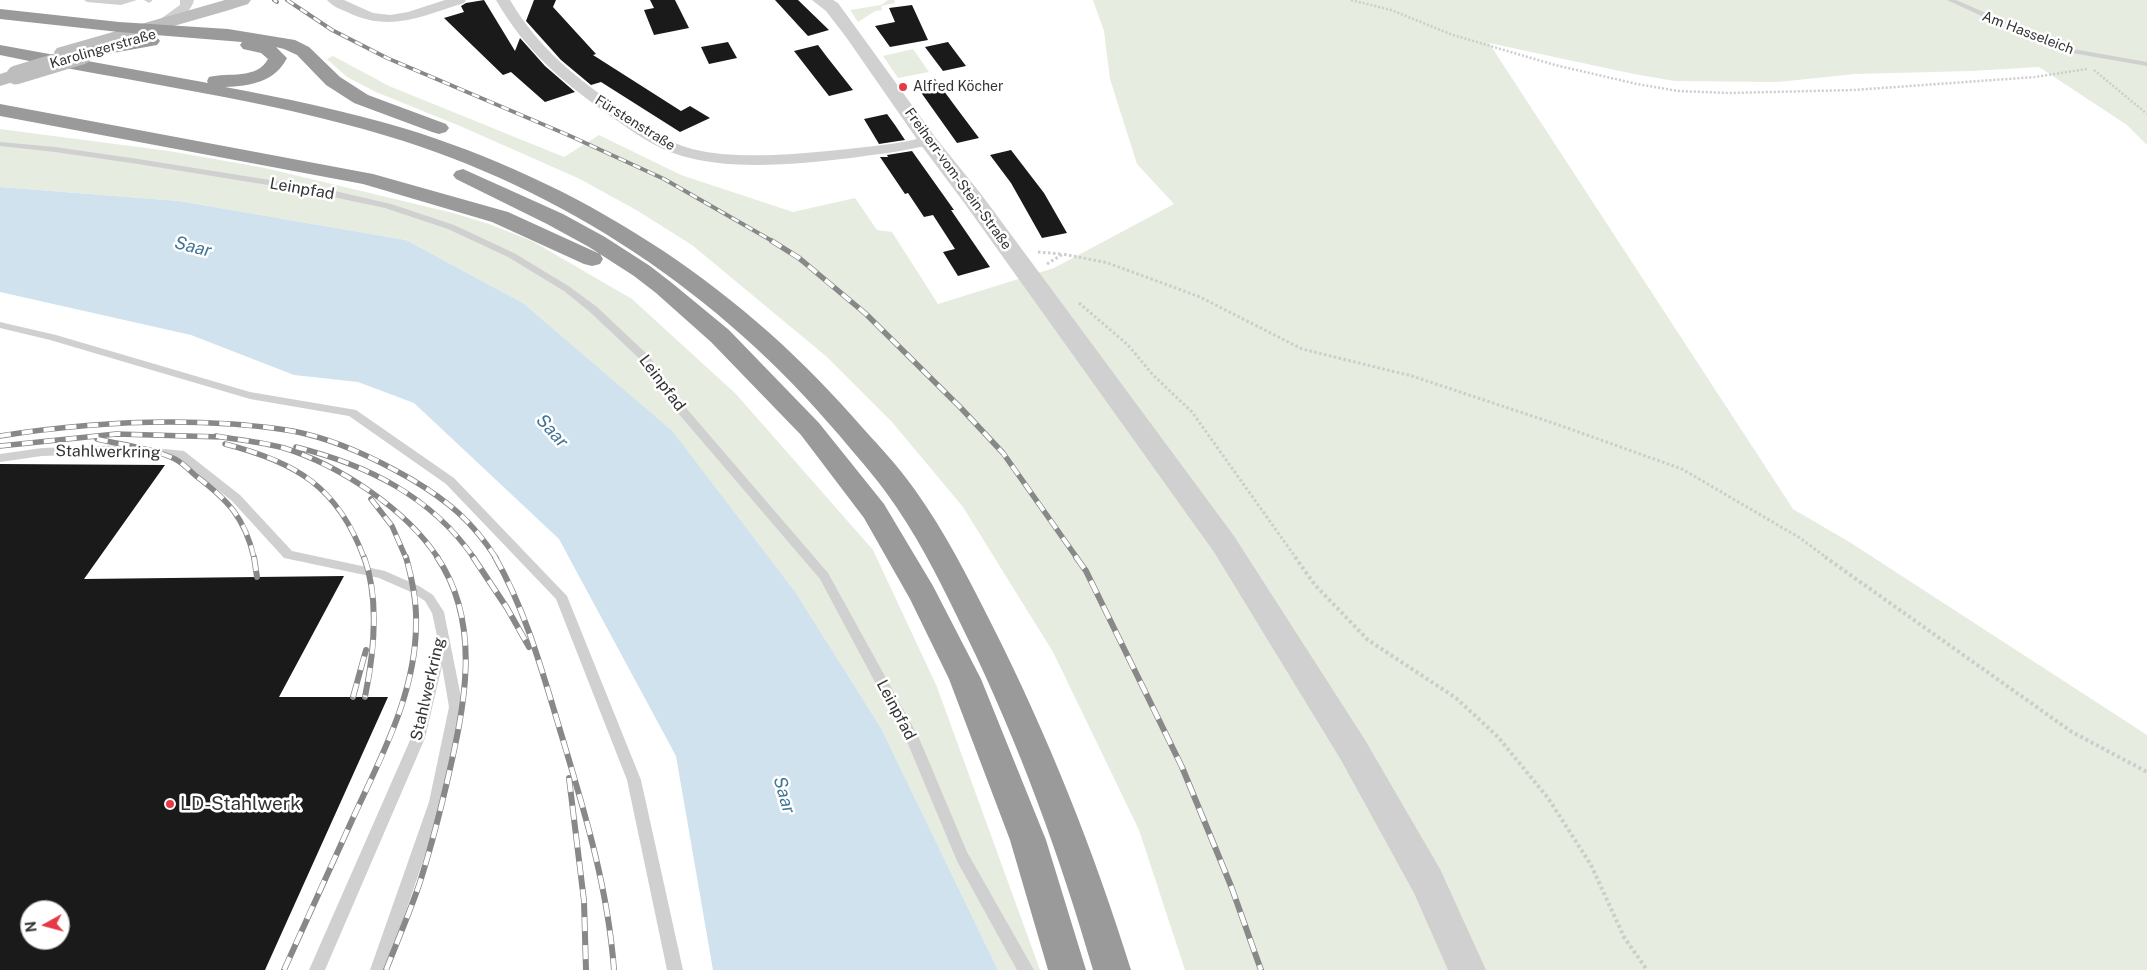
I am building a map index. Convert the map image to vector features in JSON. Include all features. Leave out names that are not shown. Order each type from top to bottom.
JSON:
[{"type":"highway","points":[[201,7],[208,27],[228,34]]},
{"type":"highway","points":[[0,14],[141,29]]},
{"type":"highway","points":[[166,26],[289,44],[303,51],[333,81],[361,99],[447,132],[513,162],[583,210],[660,256],[716,297],[780,354],[841,418],[906,498],[955,582],[1000,671],[1066,829],[1099,925],[1112,970]]},
{"type":"highway","points":[[89,53],[148,41],[197,40],[260,48],[272,52],[278,58],[270,70],[245,79],[203,82],[162,80]]},
{"type":"highway","points":[[0,50],[311,110],[400,134],[450,150],[507,173],[583,210]]},
{"type":"highway","points":[[4,72],[278,117],[379,144],[429,161],[487,186],[597,242],[642,270],[720,336],[810,429],[874,512],[926,602],[965,679],[1028,840],[1067,970]]},
{"type":"highway","points":[[0,110],[366,178],[491,215],[577,251],[626,278],[673,315],[720,336]]},
{"type":"main road","name":"Karolingerstraße","points":[[4,72],[141,29],[182,26],[201,7],[242,0]]},
{"type":"main road","name":"Karolingerstraße","points":[[4,72],[89,53],[166,26]]},
{"type":"street","points":[[166,26],[186,6],[187,0]]},
{"type":"street","points":[[334,0],[363,14],[379,19],[393,19],[459,0]]},
{"type":"street","name":"Fürstenstraße","points":[[507,0],[532,43],[551,64],[576,85],[649,134],[678,150],[702,156],[775,160],[909,146],[928,141]]},
{"type":"street","name":"Freiherr-vom-Stein-Straße","points":[[822,0],[832,8],[852,33],[928,141],[1224,544],[1353,750],[1426,881],[1467,970]]},
{"type":"lane","points":[[87,0],[116,3],[132,1]]},
{"type":"lane","name":"Am Hasseleich","points":[[1950,0],[2052,45],[2072,51],[2147,64]]},
{"type":"lane","name":"Leinpfad","points":[[0,144],[93,153],[327,192],[388,206],[470,235],[530,265],[570,290],[603,316],[654,368],[670,396],[824,576],[914,742],[962,856],[1026,970]]},
{"type":"lane","points":[[0,325],[52,336],[250,395],[352,413],[450,481],[561,596],[634,780],[676,970]]},
{"type":"lane","name":"Stahlwerkring","points":[[0,458],[42,452],[125,449],[180,454],[236,498],[288,555],[381,574],[416,589],[428,598],[438,612],[443,636],[418,738],[317,970]]},
{"type":"lane","points":[[378,970],[436,802],[456,707],[443,636]]},
{"type":"path","points":[[1351,0],[1391,10],[1453,35],[1555,65],[1637,84],[1678,91],[1854,90],[2035,77],[2091,68],[2147,114]]},
{"type":"path","points":[[1051,271],[1047,264],[1063,254],[1108,263],[1200,297],[1302,349],[1412,376],[1559,425],[1682,469],[1800,538],[1877,595],[2072,732],[2147,772]]},
{"type":"path","points":[[1077,302],[1128,345],[1152,376],[1192,412],[1315,585],[1368,640],[1456,698],[1498,737],[1548,798],[1591,865],[1624,937],[1647,970]]},
{"type":"shaded area","points":[[888,0],[894,0],[895,3],[881,6],[882,10],[875,11],[858,22],[850,10],[881,5]]},
{"type":"shaded area","points":[[1093,0],[2147,0],[2147,145],[2127,125],[2039,67],[1855,74],[1778,82],[1675,81],[1489,43],[1793,509],[1851,543],[2147,735],[2147,970],[1185,970],[1139,830],[1053,652],[963,507],[892,422],[827,357],[692,245],[638,211],[580,179],[460,126],[376,92],[347,77],[327,59],[333,56],[389,86],[564,157],[599,135],[681,175],[793,212],[855,198],[877,230],[892,232],[938,304],[1054,268],[1174,204],[1137,164],[1110,79],[1104,31]]},
{"type":"shaded area","points":[[913,49],[929,72],[898,78],[883,56]]},
{"type":"shaded area","points":[[0,129],[169,151],[265,168],[453,213],[489,224],[532,241],[632,299],[736,394],[873,550],[937,687],[1040,970],[998,970],[881,728],[796,593],[673,433],[523,303],[406,240],[179,201],[0,187]]},
{"type":"water","name":"Saar","points":[[0,187],[179,201],[406,240],[523,303],[673,432],[796,593],[881,728],[998,970],[713,970],[676,756],[559,539],[414,403],[358,382],[294,375],[191,335],[0,292]]},
{"type":"building","points":[[484,0],[515,51],[520,38],[545,66],[575,92],[545,102],[511,72],[503,75],[444,18],[464,12],[461,6],[466,3]]},
{"type":"building","points":[[534,0],[556,0],[553,7],[596,54],[593,55],[681,111],[690,106],[710,118],[680,132],[601,82],[591,85],[561,60],[526,21]]},
{"type":"building","points":[[650,0],[675,0],[689,28],[654,35],[644,10],[654,8]]},
{"type":"building","points":[[775,0],[798,0],[829,30],[808,36]]},
{"type":"building","points":[[912,5],[928,40],[890,47],[875,26],[895,22],[889,8]]},
{"type":"building","points":[[728,42],[737,58],[709,64],[701,47]]},
{"type":"building","points":[[948,42],[966,66],[943,71],[925,47]]},
{"type":"building","points":[[818,45],[853,90],[829,96],[794,51]]},
{"type":"building","points":[[935,79],[979,138],[957,143],[915,84]]},
{"type":"building","points":[[887,114],[905,140],[879,144],[864,119]]},
{"type":"building","points":[[1011,150],[1044,193],[1067,233],[1042,238],[1011,183],[990,155]]},
{"type":"building","points":[[912,151],[954,210],[951,210],[990,267],[958,276],[943,252],[955,249],[933,215],[924,217],[908,193],[905,194],[880,157]]},
{"type":"building","name":"LD-Stahlwerk","points":[[0,464],[165,465],[84,579],[344,576],[279,697],[388,697],[265,970],[0,970]]},
{"type":"railway","points":[[287,0],[332,30],[387,58],[568,135],[664,179],[774,242]]},
{"type":"railway","points":[[772,241],[799,258],[866,314],[960,407],[1003,453],[1077,558]]},
{"type":"railway","points":[[0,436],[57,428],[144,422],[231,424],[306,434],[360,453],[399,472],[424,487],[458,513],[478,533],[496,558]]},
{"type":"railway","points":[[0,446],[116,434],[222,437]]},
{"type":"railway","points":[[216,436],[284,448],[327,465],[370,491],[390,506],[424,540],[438,558]]},
{"type":"railway","points":[[97,439],[156,452],[181,462],[217,493],[234,511],[246,532],[254,558]]},
{"type":"railway","points":[[225,444],[273,459],[311,481],[327,495],[341,513],[353,533],[364,558]]},
{"type":"railway","points":[[296,447],[348,463],[396,486],[418,500],[438,517],[457,536],[474,558]]},
{"type":"railway","points":[[371,499],[392,526],[406,558]]},
{"type":"railway","points":[[254,557],[257,577]]},
{"type":"railway","points":[[364,557],[369,574],[374,609],[373,645],[365,697]]},
{"type":"railway","points":[[284,970],[385,748],[403,700],[410,675],[416,624],[414,590],[406,557]]},
{"type":"railway","points":[[386,970],[415,896],[431,846],[453,754],[463,696],[466,667],[465,639],[460,610],[451,583],[437,557]]},
{"type":"railway","points":[[473,557],[507,608],[529,647]]},
{"type":"railway","points":[[495,557],[516,599],[532,642],[578,790],[601,879],[614,970]]},
{"type":"railway","points":[[1076,557],[1086,571],[1182,767],[1231,886],[1261,970]]},
{"type":"railway","points":[[353,697],[366,650]]},
{"type":"railway","points":[[569,778],[584,901],[586,970]]},
{"type":"place","name":"Alfred Köcher","points":[[903,87]]},
{"type":"place","name":"LD-Stahlwerk","points":[[170,804]]}]
